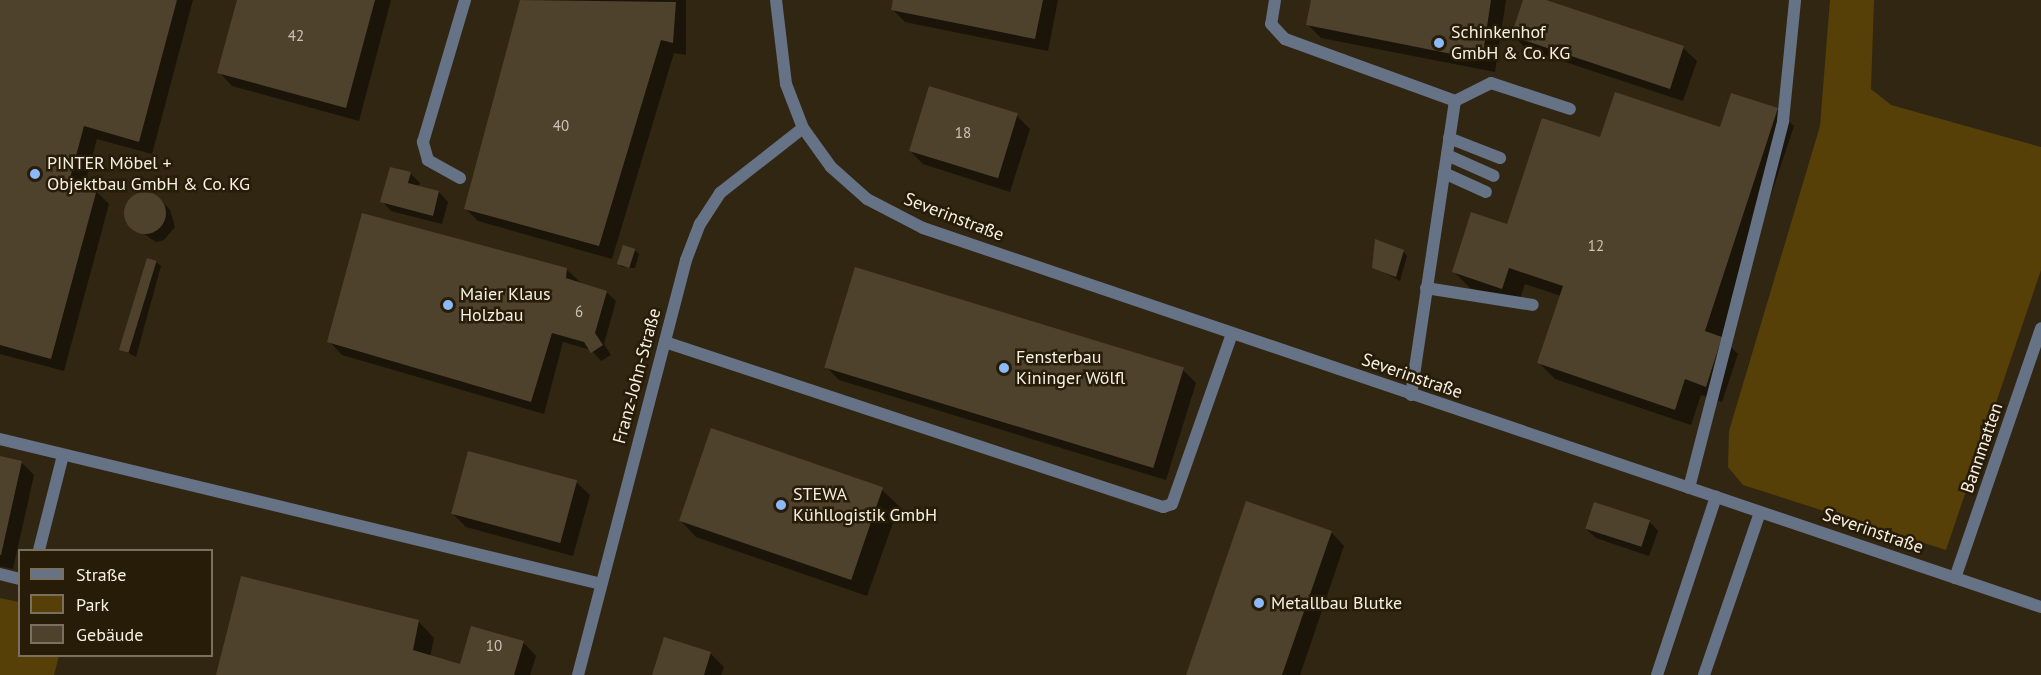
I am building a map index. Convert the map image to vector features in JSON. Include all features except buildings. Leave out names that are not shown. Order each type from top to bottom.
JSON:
[{"type":"street","points":[[460,178],[428,160],[423,142],[465,0]]},
{"type":"street","name":"Severinstraße","points":[[776,0],[786,84],[803,128],[831,167],[867,199],[923,228],[1411,396],[2041,607]]},
{"type":"street","points":[[1275,0],[1271,24],[1285,39],[1455,102],[1491,83],[1570,109]]},
{"type":"street","points":[[1689,488],[1783,122],[1795,0]]},
{"type":"street","points":[[1411,396],[1425,288],[1455,102]]},
{"type":"street","name":"Franz-John-Straße","points":[[578,675],[686,260],[700,224],[720,194],[803,128]]},
{"type":"street","points":[[1449,138],[1500,158]]},
{"type":"street","points":[[1447,155],[1494,176]]},
{"type":"street","points":[[1444,173],[1486,192]]},
{"type":"street","points":[[1425,288],[1533,305]]},
{"type":"street","name":"Bannmatten","points":[[1955,578],[2041,328]]},
{"type":"street","points":[[665,342],[1163,507],[1172,504],[1232,334]]},
{"type":"street","points":[[0,439],[601,584]]},
{"type":"street","points":[[39,549],[63,455]]},
{"type":"street","points":[[1657,675],[1716,497]]},
{"type":"street","points":[[1704,675],[1760,512]]},
{"type":"street","points":[[0,574],[18,578]]},
{"type":"green space","points":[[1830,0],[1874,0],[1871,89],[1891,105],[2041,147],[2041,270],[1946,550],[1743,485],[1728,467],[1729,431],[1820,126]]},
{"type":"green space","points":[[0,598],[18,602],[18,657],[59,657],[54,675],[0,675]]},
{"type":"place","name":"Schinkenhof GmbH & Co. KG","points":[[1439,43]]},
{"type":"place","name":"PINTER Möbel + Objektbau GmbH & Co. KG","points":[[35,174]]},
{"type":"place","name":"Maier Klaus Holzbau","points":[[448,305]]},
{"type":"place","name":"Fensterbau Kininger Wölfl","points":[[1004,368]]},
{"type":"place","name":"STEWA Kühllogistik GmbH","points":[[781,505]]},
{"type":"place","name":"Metallbau Blutke","points":[[1259,603]]}]
